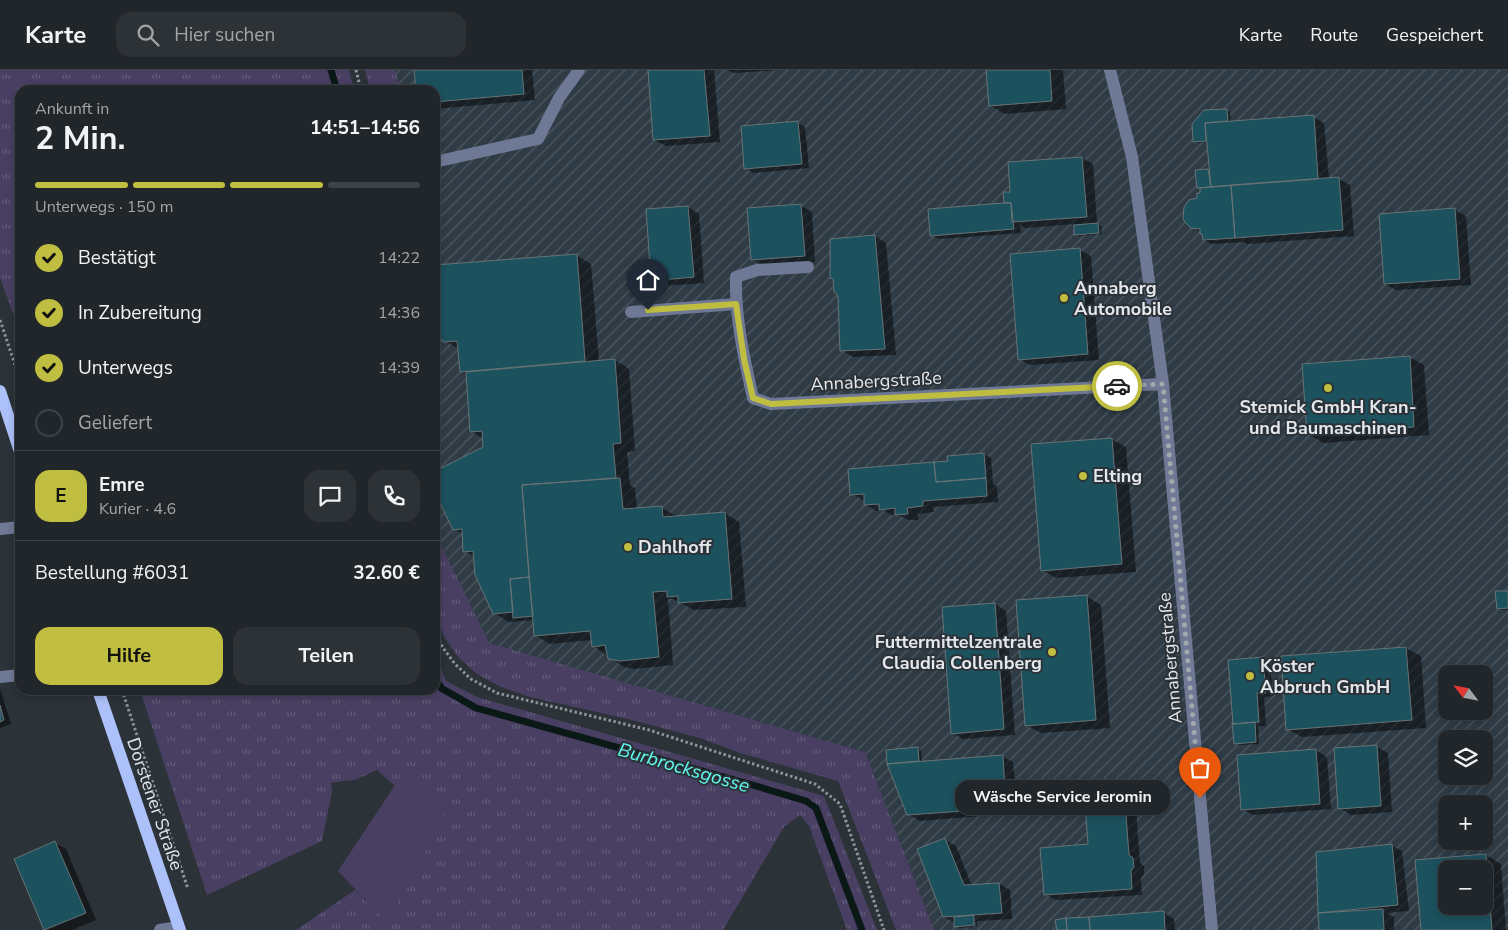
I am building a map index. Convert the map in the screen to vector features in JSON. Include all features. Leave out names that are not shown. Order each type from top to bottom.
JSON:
[{"type":"main road","points":[[0,391],[15,437]]},
{"type":"main road","name":"Dorstener Straße","points":[[100,695],[179,928]]},
{"type":"street","points":[[440,161],[538,139],[559,98],[579,70]]},
{"type":"street","name":"Annabergstraße","points":[[1110,70],[1132,157],[1163,384],[1212,930]]},
{"type":"street","points":[[631,312],[736,304],[736,277],[757,270],[808,267]]},
{"type":"street","name":"Annabergstraße","points":[[736,304],[744,359],[753,398],[771,404],[1163,384]]},
{"type":"street","points":[[0,529],[15,528]]},
{"type":"street","points":[[0,676],[15,675]]},
{"type":"street","points":[[160,930],[179,928]]},
{"type":"path","points":[[356,70],[360,85]]},
{"type":"path","points":[[0,320],[15,365]]},
{"type":"path","points":[[440,642],[455,664],[471,679],[497,693],[649,730],[815,784],[840,804],[884,930]]},
{"type":"path","points":[[124,695],[190,896]]},
{"type":"shaded area","points":[[395,70],[1508,70],[1508,930],[934,930],[865,752],[488,643],[440,543],[440,85],[400,85]]},
{"type":"green space","points":[[0,70],[349,70],[353,85],[15,85],[15,318],[0,278]]},
{"type":"green space","points":[[365,70],[395,70],[400,85],[369,85]]},
{"type":"green space","points":[[440,543],[489,643],[865,752],[934,930],[896,930],[838,781],[740,753],[700,738],[628,719],[530,697],[499,686],[477,674],[458,657],[445,638],[440,626]]},
{"type":"green space","points":[[440,666],[446,681],[477,697],[824,796],[877,930],[847,930],[809,826],[800,815],[784,827],[723,930],[296,930],[355,890],[387,922],[401,776],[395,786],[377,770],[355,780],[331,783],[332,792],[322,841],[207,895],[142,695],[440,695]]},
{"type":"green space","points":[[401,776],[451,802],[387,923],[338,871]]},
{"type":"building","points":[[414,70],[522,70],[524,94],[440,102],[440,85],[416,85]]},
{"type":"building","points":[[648,70],[704,70],[710,136],[653,140]]},
{"type":"building","points":[[986,70],[1050,70],[1052,101],[989,106]]},
{"type":"building","points":[[1227,109],[1228,121],[1205,123],[1206,141],[1193,142],[1192,124],[1204,110]]},
{"type":"building","points":[[1314,115],[1318,179],[1211,187],[1205,123]]},
{"type":"building","points":[[798,121],[802,164],[744,169],[741,126]]},
{"type":"building","points":[[1082,157],[1087,217],[1012,222],[1011,203],[1004,203],[1003,192],[1010,192],[1008,162]]},
{"type":"building","points":[[1208,169],[1211,187],[1197,188],[1195,170]]},
{"type":"building","points":[[1339,177],[1343,230],[1235,238],[1231,185]]},
{"type":"building","points":[[1231,185],[1235,238],[1203,240],[1200,229],[1191,228],[1183,219],[1184,207],[1189,200],[1197,198],[1200,188]]},
{"type":"building","points":[[1011,203],[1014,229],[930,236],[928,209]]},
{"type":"building","points":[[801,204],[805,256],[751,260],[747,208]]},
{"type":"building","points":[[688,206],[694,277],[651,281],[646,209]]},
{"type":"building","points":[[1455,208],[1460,279],[1384,284],[1379,214]]},
{"type":"building","points":[[1098,223],[1099,233],[1074,235],[1074,225]]},
{"type":"building","points":[[875,235],[885,349],[840,351],[838,297],[834,292],[833,279],[830,278],[830,239]]},
{"type":"building","points":[[1080,248],[1088,354],[1018,360],[1010,254]]},
{"type":"building","points":[[577,254],[585,361],[460,372],[457,341],[444,342],[440,339],[440,265]]},
{"type":"building","points":[[1410,356],[1414,427],[1307,435],[1302,364]]},
{"type":"building","points":[[615,359],[621,443],[613,444],[616,478],[522,485],[529,577],[510,579],[513,612],[493,614],[475,575],[473,551],[463,552],[462,529],[453,530],[440,503],[440,468],[483,447],[482,431],[470,432],[466,372]]},
{"type":"building","points":[[1112,438],[1122,564],[1041,571],[1031,444]]},
{"type":"building","points":[[984,453],[986,478],[936,482],[934,462],[948,461],[947,456]]},
{"type":"building","points":[[934,462],[936,482],[986,478],[987,496],[923,501],[923,506],[907,508],[908,514],[895,515],[895,508],[879,510],[879,504],[864,505],[864,494],[850,495],[848,469]]},
{"type":"building","name":"Dahlhoff","points":[[620,478],[623,509],[662,506],[663,517],[725,512],[732,599],[678,603],[678,596],[667,597],[667,591],[653,592],[659,657],[620,661],[608,659],[605,645],[592,647],[590,631],[534,636],[522,485]]},
{"type":"building","points":[[529,577],[533,616],[513,618],[510,579]]},
{"type":"building","points":[[1495,591],[1508,591],[1508,608],[1497,609]]},
{"type":"building","points":[[1087,595],[1096,720],[1025,726],[1016,600]]},
{"type":"building","points":[[995,603],[1004,729],[951,734],[942,607]]},
{"type":"building","points":[[1406,647],[1412,720],[1286,730],[1281,656]]},
{"type":"building","points":[[1263,657],[1266,693],[1257,693],[1259,722],[1233,724],[1228,660]]},
{"type":"building","points":[[0,705],[4,720],[0,722]]},
{"type":"building","points":[[1232,722],[1233,724],[1255,722],[1256,742],[1234,744]]},
{"type":"building","points":[[1377,745],[1381,806],[1338,809],[1334,748]]},
{"type":"building","points":[[918,747],[919,761],[887,764],[886,750]]},
{"type":"building","points":[[1316,749],[1320,804],[1241,810],[1237,755]]},
{"type":"building","points":[[1003,755],[1006,808],[907,815],[887,764]]},
{"type":"building","points":[[1125,802],[1129,855],[1133,858],[1134,867],[1131,871],[1132,889],[1044,895],[1040,848],[1088,844],[1085,805]]},
{"type":"building","points":[[945,838],[964,885],[999,883],[1002,913],[943,917],[917,849]]},
{"type":"building","points":[[55,841],[86,913],[44,930],[14,859]]},
{"type":"building","points":[[1392,844],[1398,905],[1318,913],[1316,852]]},
{"type":"building","points":[[1486,854],[1486,860],[1438,860],[1438,915],[1491,915],[1492,930],[1421,930],[1415,860]]},
{"type":"building","points":[[1383,909],[1384,930],[1319,930],[1318,913]]},
{"type":"building","points":[[1164,911],[1165,930],[1090,930],[1089,917]]},
{"type":"building","points":[[974,915],[974,925],[954,927],[954,917]]},
{"type":"building","points":[[1089,917],[1090,930],[1067,930],[1066,918]]},
{"type":"building","points":[[1066,918],[1067,930],[1057,930],[1055,920]]},
{"type":"waterway","name":"Burbrocksgosse","points":[[331,70],[336,85]]},
{"type":"waterway","name":"Burbrocksgosse","points":[[440,686],[476,708],[806,801],[816,808],[862,930]]},
{"type":"way so far","points":[[1117,386],[1163,384],[1200,798]]},
{"type":"place","name":"Annaberg Automobile","points":[[1064,298]]},
{"type":"place","name":"Stemick GmbH Kran- und Baumaschinen","points":[[1328,388]]},
{"type":"place","name":"Elting","points":[[1083,476]]},
{"type":"place","name":"Dahlhoff","points":[[628,547]]},
{"type":"place","name":"Futtermittelzentrale Claudia Collenberg","points":[[1052,652]]},
{"type":"place","name":"Köster Abbruch GmbH","points":[[1250,676]]},
{"type":"place","name":"Wäsche Service Jeromin","points":[[1200,798]]},
{"type":"route","points":[[648,310],[736,304],[744,359],[753,398],[771,404],[1117,386]]}]
